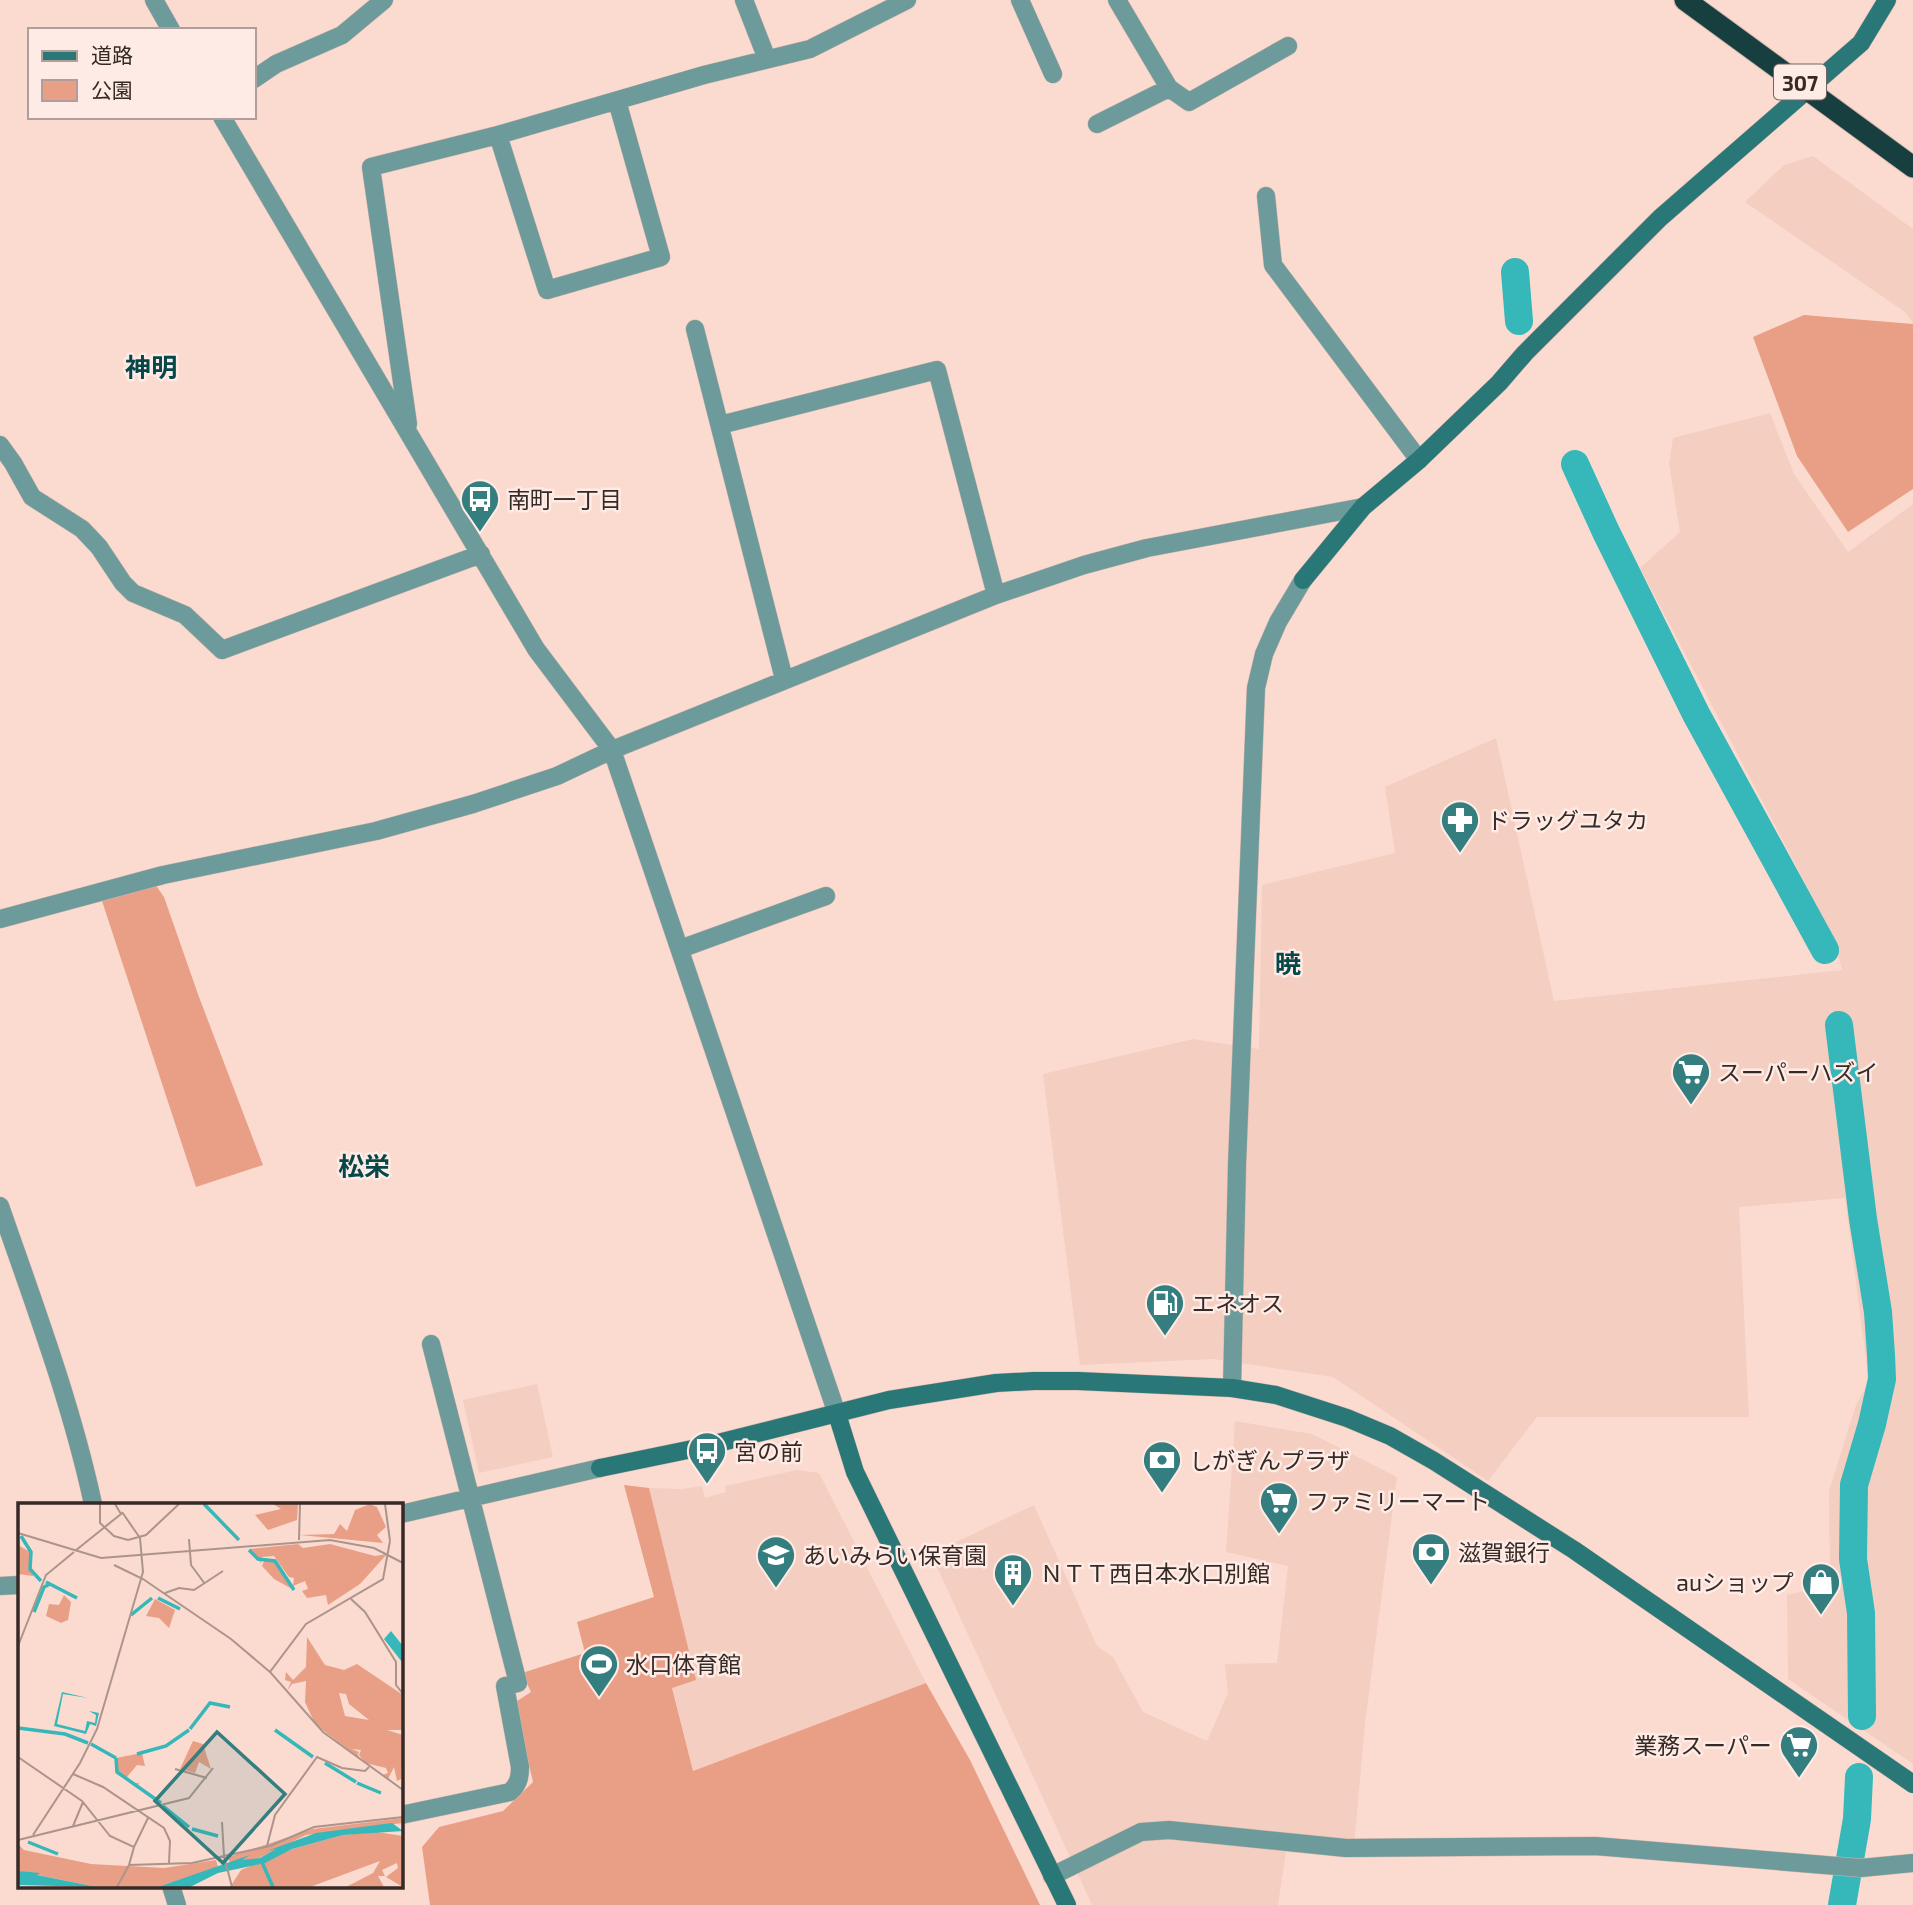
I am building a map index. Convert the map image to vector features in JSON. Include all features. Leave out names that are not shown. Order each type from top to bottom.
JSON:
[{"type":"highway","name":"307","points":[[1685,0],[1913,167]]},
{"type":"street","points":[[154,0],[171,28]]},
{"type":"street","points":[[256,78],[276,64],[342,35],[384,0]]},
{"type":"street","points":[[744,0],[767,59]]},
{"type":"street","points":[[409,433],[371,167],[810,49],[907,0]]},
{"type":"street","points":[[1020,0],[1053,74]]},
{"type":"street","points":[[1117,0],[1168,88],[1189,102],[1288,46]]},
{"type":"street","points":[[1232,1388],[1237,1165],[1256,688],[1264,654],[1278,622],[1303,580],[1363,507],[1419,460],[1499,383],[1525,353],[1660,218],[1861,43],[1887,0]]},
{"type":"street","points":[[1097,124],[1168,88]]},
{"type":"street","points":[[498,135],[547,290],[661,257],[617,101]]},
{"type":"street","points":[[223,119],[536,649],[612,750],[856,1472],[1068,1905]]},
{"type":"street","points":[[1266,196],[1273,265],[1419,460]]},
{"type":"street","points":[[695,329],[784,679]]},
{"type":"street","points":[[720,425],[937,370],[996,594]]},
{"type":"street","points":[[0,445],[32,497],[82,530],[99,547],[133,593],[185,615],[222,650],[481,554]]},
{"type":"street","points":[[0,919],[163,875],[376,831],[473,804],[556,776],[612,750],[996,594],[1147,548],[1363,507]]},
{"type":"street","points":[[680,948],[826,896]]},
{"type":"street","points":[[0,1206],[51,1351],[84,1462],[93,1503]]},
{"type":"street","points":[[402,1815],[510,1792],[520,1777],[505,1686],[518,1683],[431,1344]]},
{"type":"street","points":[[402,1514],[702,1447],[889,1400],[996,1383],[1078,1381],[1232,1388],[1276,1395],[1390,1436],[1434,1461],[1574,1550],[1913,1784]]},
{"type":"street","points":[[0,1586],[18,1585]]},
{"type":"street","points":[[1052,1875],[1142,1832],[1169,1830],[1346,1848],[1595,1846],[1847,1867],[1913,1863]]},
{"type":"street","points":[[172,1888],[177,1905]]},
{"type":"shaded area","points":[[1813,156],[1913,229],[1913,323],[1905,312],[1745,202],[1784,165]]},
{"type":"shaded area","points":[[1770,413],[1794,474],[1848,552],[1913,504],[1913,1764],[1788,1679],[1787,1595],[1830,1585],[1829,1491],[1856,1405],[1869,1382],[1845,1198],[1739,1207],[1749,1417],[1537,1417],[1488,1481],[1333,1377],[1214,1359],[1080,1365],[1043,1074],[1193,1039],[1259,1049],[1262,885],[1395,853],[1385,787],[1496,738],[1554,1001],[1842,970],[1834,938],[1640,568],[1680,532],[1669,464],[1673,438]]},
{"type":"shaded area","points":[[537,1384],[553,1457],[479,1473],[463,1400]]},
{"type":"shaded area","points":[[1235,1421],[1312,1434],[1397,1477],[1365,1724],[1353,1857],[1286,1852],[1278,1905],[1092,1905],[931,1554],[1034,1505],[1097,1646],[1113,1657],[1143,1712],[1207,1741],[1228,1693],[1225,1664],[1277,1663],[1288,1566],[1226,1552]]},
{"type":"shaded area","name":"あいみらい保育園","points":[[797,1470],[819,1473],[926,1683],[693,1771],[672,1687],[695,1679],[649,1488],[682,1489],[702,1486],[705,1498],[726,1492],[725,1486]]},
{"type":"green space","points":[[1804,315],[1913,324],[1913,489],[1848,532],[1797,456],[1753,337]]},
{"type":"green space","points":[[155,884],[164,897],[263,1165],[196,1187],[102,901]]},
{"type":"green space","name":"水口体育館","points":[[624,1485],[649,1488],[696,1680],[672,1688],[693,1771],[926,1683],[970,1760],[1040,1905],[430,1905],[422,1847],[439,1827],[503,1811],[533,1782],[514,1703],[531,1692],[522,1673],[585,1653],[577,1622],[654,1597]]},
{"type":"waterway","points":[[1515,272],[1519,321]]},
{"type":"waterway","points":[[1575,464],[1696,714],[1825,950]]},
{"type":"waterway","points":[[1839,1025],[1863,1219],[1878,1312],[1882,1379],[1854,1485],[1853,1559],[1861,1613],[1862,1716]]},
{"type":"waterway","points":[[1842,1905],[1857,1819],[1859,1777]]},
{"type":"place","name":"南町一丁目","points":[[480,533]]},
{"type":"place","name":"ドラッグユタカ","points":[[1460,854]]},
{"type":"place","name":"スーパーハズイ","points":[[1691,1106]]},
{"type":"place","name":"エネオス","points":[[1165,1337]]},
{"type":"place","name":"宮の前","points":[[707,1485]]},
{"type":"place","name":"しがぎんプラザ","points":[[1162,1494]]},
{"type":"place","name":"ファミリーマート","points":[[1279,1535]]},
{"type":"place","name":"滋賀銀行","points":[[1431,1586]]},
{"type":"place","name":"あいみらい保育園","points":[[776,1589]]},
{"type":"place","name":"ＮＴＴ西日本水口別館","points":[[1013,1607]]},
{"type":"place","name":"auショップ","points":[[1821,1616]]},
{"type":"place","name":"水口体育館","points":[[599,1698]]},
{"type":"place","name":"業務スーパー","points":[[1799,1779]]},
{"type":"district","name":"神明","points":[[151,366]]},
{"type":"district","name":"暁","points":[[1288,962]]},
{"type":"district","name":"松栄","points":[[364,1165]]}]
